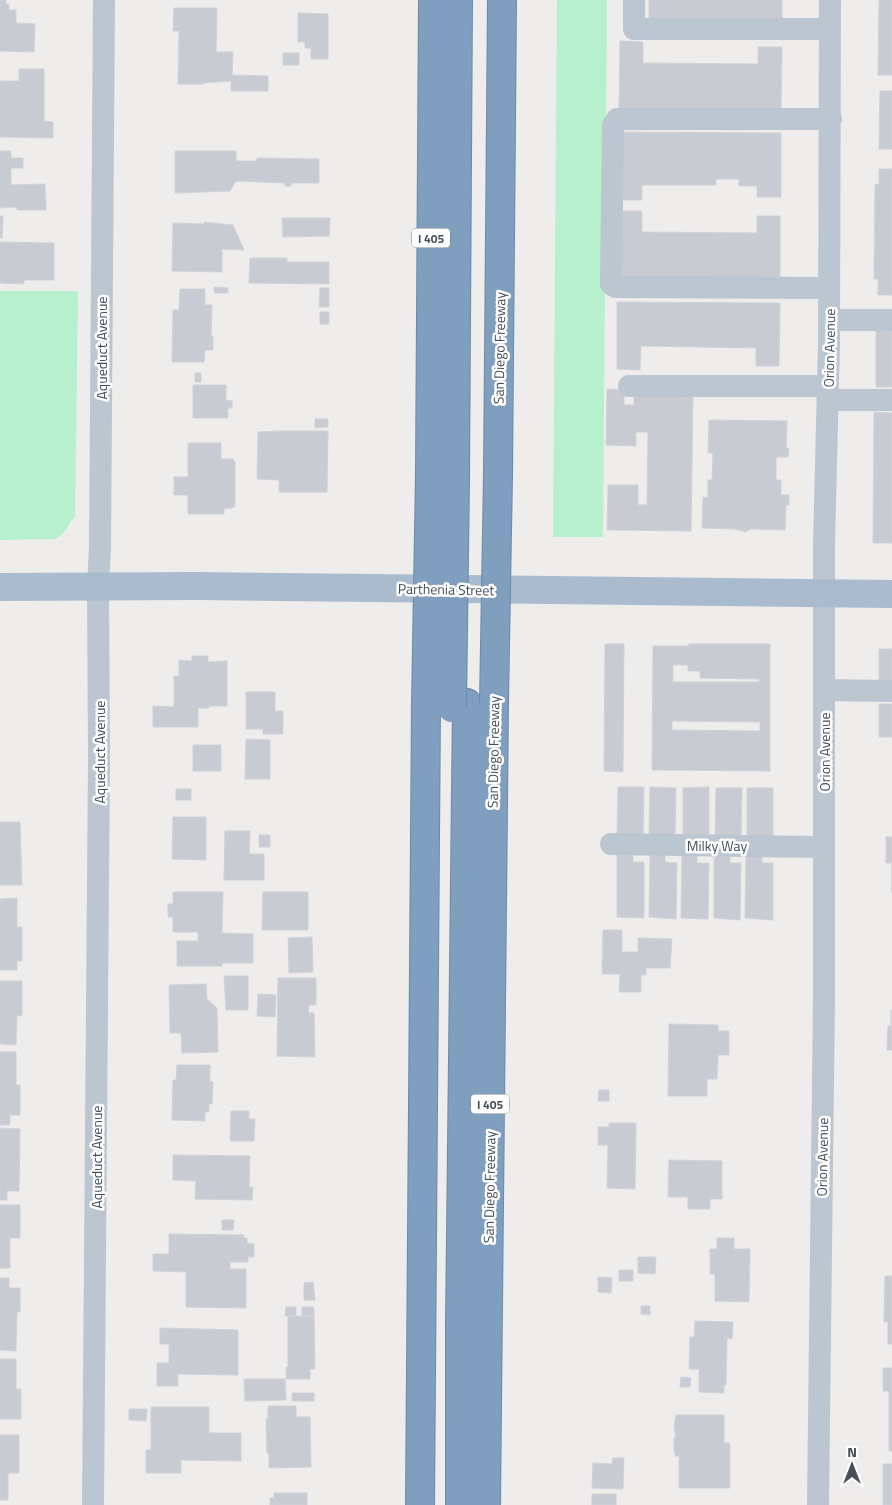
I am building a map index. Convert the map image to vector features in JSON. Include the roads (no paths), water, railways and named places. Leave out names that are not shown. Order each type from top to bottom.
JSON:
[{"type":"highway","name":"I 405","points":[[420,1505],[449,705],[451,476],[433,0]]},
{"type":"highway","points":[[446,1505],[449,705],[458,0]]},
{"type":"highway","points":[[451,476],[472,0]]},
{"type":"highway","name":"San Diego Freeway","points":[[486,1505],[502,0]]},
{"type":"highway","points":[[449,705],[460,1336],[460,1505]]},
{"type":"main road","name":"Parthenia Street","points":[[0,587],[198,586],[892,594]]},
{"type":"street","name":"Aqueduct Avenue","points":[[94,1505],[99,758],[98,588],[104,0]]},
{"type":"street","points":[[634,0],[634,29],[830,29]]},
{"type":"street","name":"Orion Avenue","points":[[818,1505],[824,998],[824,593],[829,320],[830,0]]},
{"type":"street","points":[[829,288],[615,287],[611,284],[612,144],[613,125],[617,120],[831,120]]},
{"type":"street","points":[[829,320],[892,320]]},
{"type":"street","points":[[629,386],[828,393],[892,400]]},
{"type":"street","points":[[824,690],[892,691]]},
{"type":"street","name":"Milky Way","points":[[611,844],[824,846]]}]
